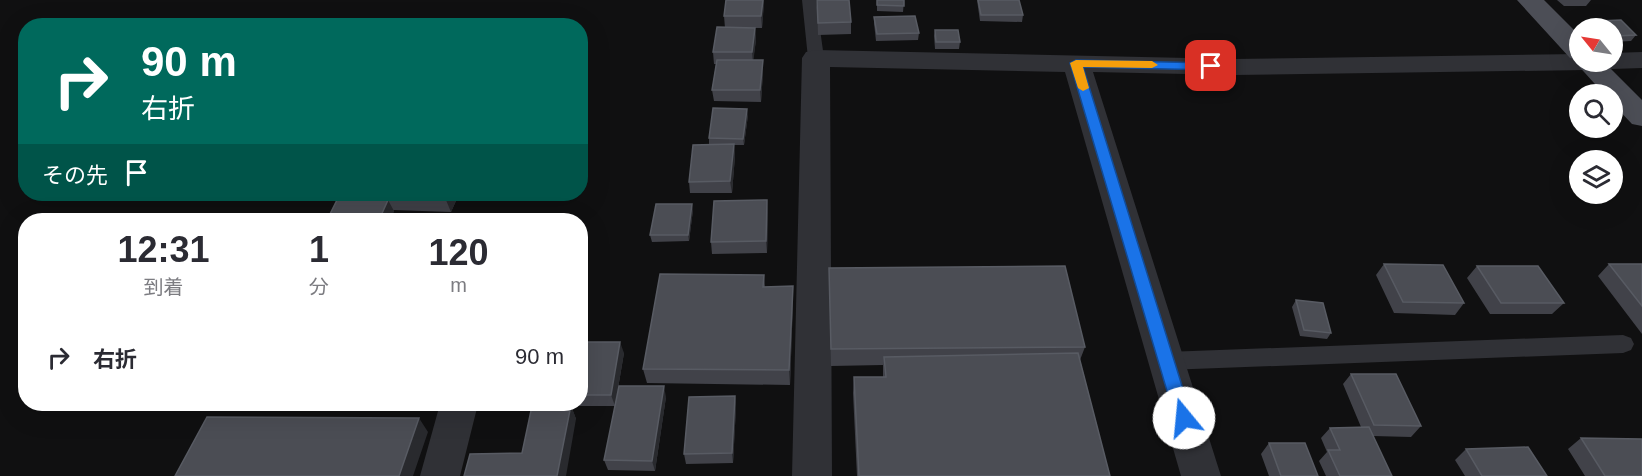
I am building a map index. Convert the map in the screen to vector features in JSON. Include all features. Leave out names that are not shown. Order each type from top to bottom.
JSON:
[{"type":"main road","points":[[1530,0],[1569,41]]},
{"type":"main road","points":[[1597,72],[1642,117]]},
{"type":"street","points":[[812,476],[816,58],[1234,67],[1569,62]]},
{"type":"street","points":[[1623,61],[1642,60]]},
{"type":"street","points":[[1076,63],[1201,476]]},
{"type":"street","points":[[440,476],[457,411]]},
{"type":"lane","points":[[809,0],[816,58]]},
{"type":"lane","points":[[1166,361],[1623,344]]},
{"type":"building","points":[[726,0],[763,0],[761,16],[724,16]]},
{"type":"building","points":[[817,0],[849,0],[851,22],[818,23]]},
{"type":"building","points":[[877,0],[904,0],[904,6],[877,5]]},
{"type":"building","points":[[978,0],[1019,0],[1023,15],[981,15]]},
{"type":"building","points":[[915,16],[919,33],[877,34],[874,17]]},
{"type":"building","points":[[1623,22],[1636,35],[1623,36]]},
{"type":"building","points":[[717,27],[755,28],[752,52],[713,52]]},
{"type":"building","points":[[935,30],[958,30],[960,42],[936,42]]},
{"type":"building","points":[[717,60],[763,60],[760,90],[712,90]]},
{"type":"building","points":[[713,108],[747,109],[743,139],[709,138]]},
{"type":"building","points":[[734,144],[730,181],[689,182],[693,145]]},
{"type":"building","points":[[767,200],[766,241],[711,242],[714,201]]},
{"type":"building","points":[[336,201],[388,201],[382,213],[330,213]]},
{"type":"building","points":[[656,204],[692,204],[688,235],[650,235]]},
{"type":"building","points":[[1384,264],[1443,265],[1464,303],[1403,302]]},
{"type":"building","points":[[1609,264],[1642,264],[1642,306]]},
{"type":"building","points":[[1065,266],[1085,347],[831,349],[829,268]]},
{"type":"building","points":[[1477,266],[1538,266],[1564,303],[1501,303]]},
{"type":"building","points":[[660,274],[764,275],[763,287],[793,286],[789,370],[643,369]]},
{"type":"building","points":[[1296,300],[1323,303],[1331,333],[1304,330]]},
{"type":"building","points":[[588,342],[620,342],[611,395],[588,395]]},
{"type":"building","points":[[1078,353],[1110,476],[859,476],[854,377],[886,377],[884,357]]},
{"type":"building","points":[[1351,374],[1396,374],[1421,426],[1374,425]]},
{"type":"building","points":[[619,386],[664,386],[652,461],[604,460]]},
{"type":"building","points":[[735,396],[732,453],[684,454],[689,397]]},
{"type":"building","points":[[531,411],[570,411],[557,476],[464,476],[470,454],[522,453]]},
{"type":"building","points":[[207,417],[419,418],[399,476],[175,476]]},
{"type":"building","points":[[1369,427],[1392,476],[1340,476],[1328,450],[1340,450],[1330,428]]},
{"type":"building","points":[[1581,438],[1642,439],[1642,476],[1605,476]]},
{"type":"building","points":[[1269,443],[1305,443],[1318,476],[1281,476]]},
{"type":"building","points":[[1528,447],[1547,476],[1482,476],[1466,449]]},
{"type":"slow traffic","points":[[1083,88],[1076,63],[1152,65]]},
{"type":"route","points":[[1184,418],[1076,63],[1211,66]]}]
